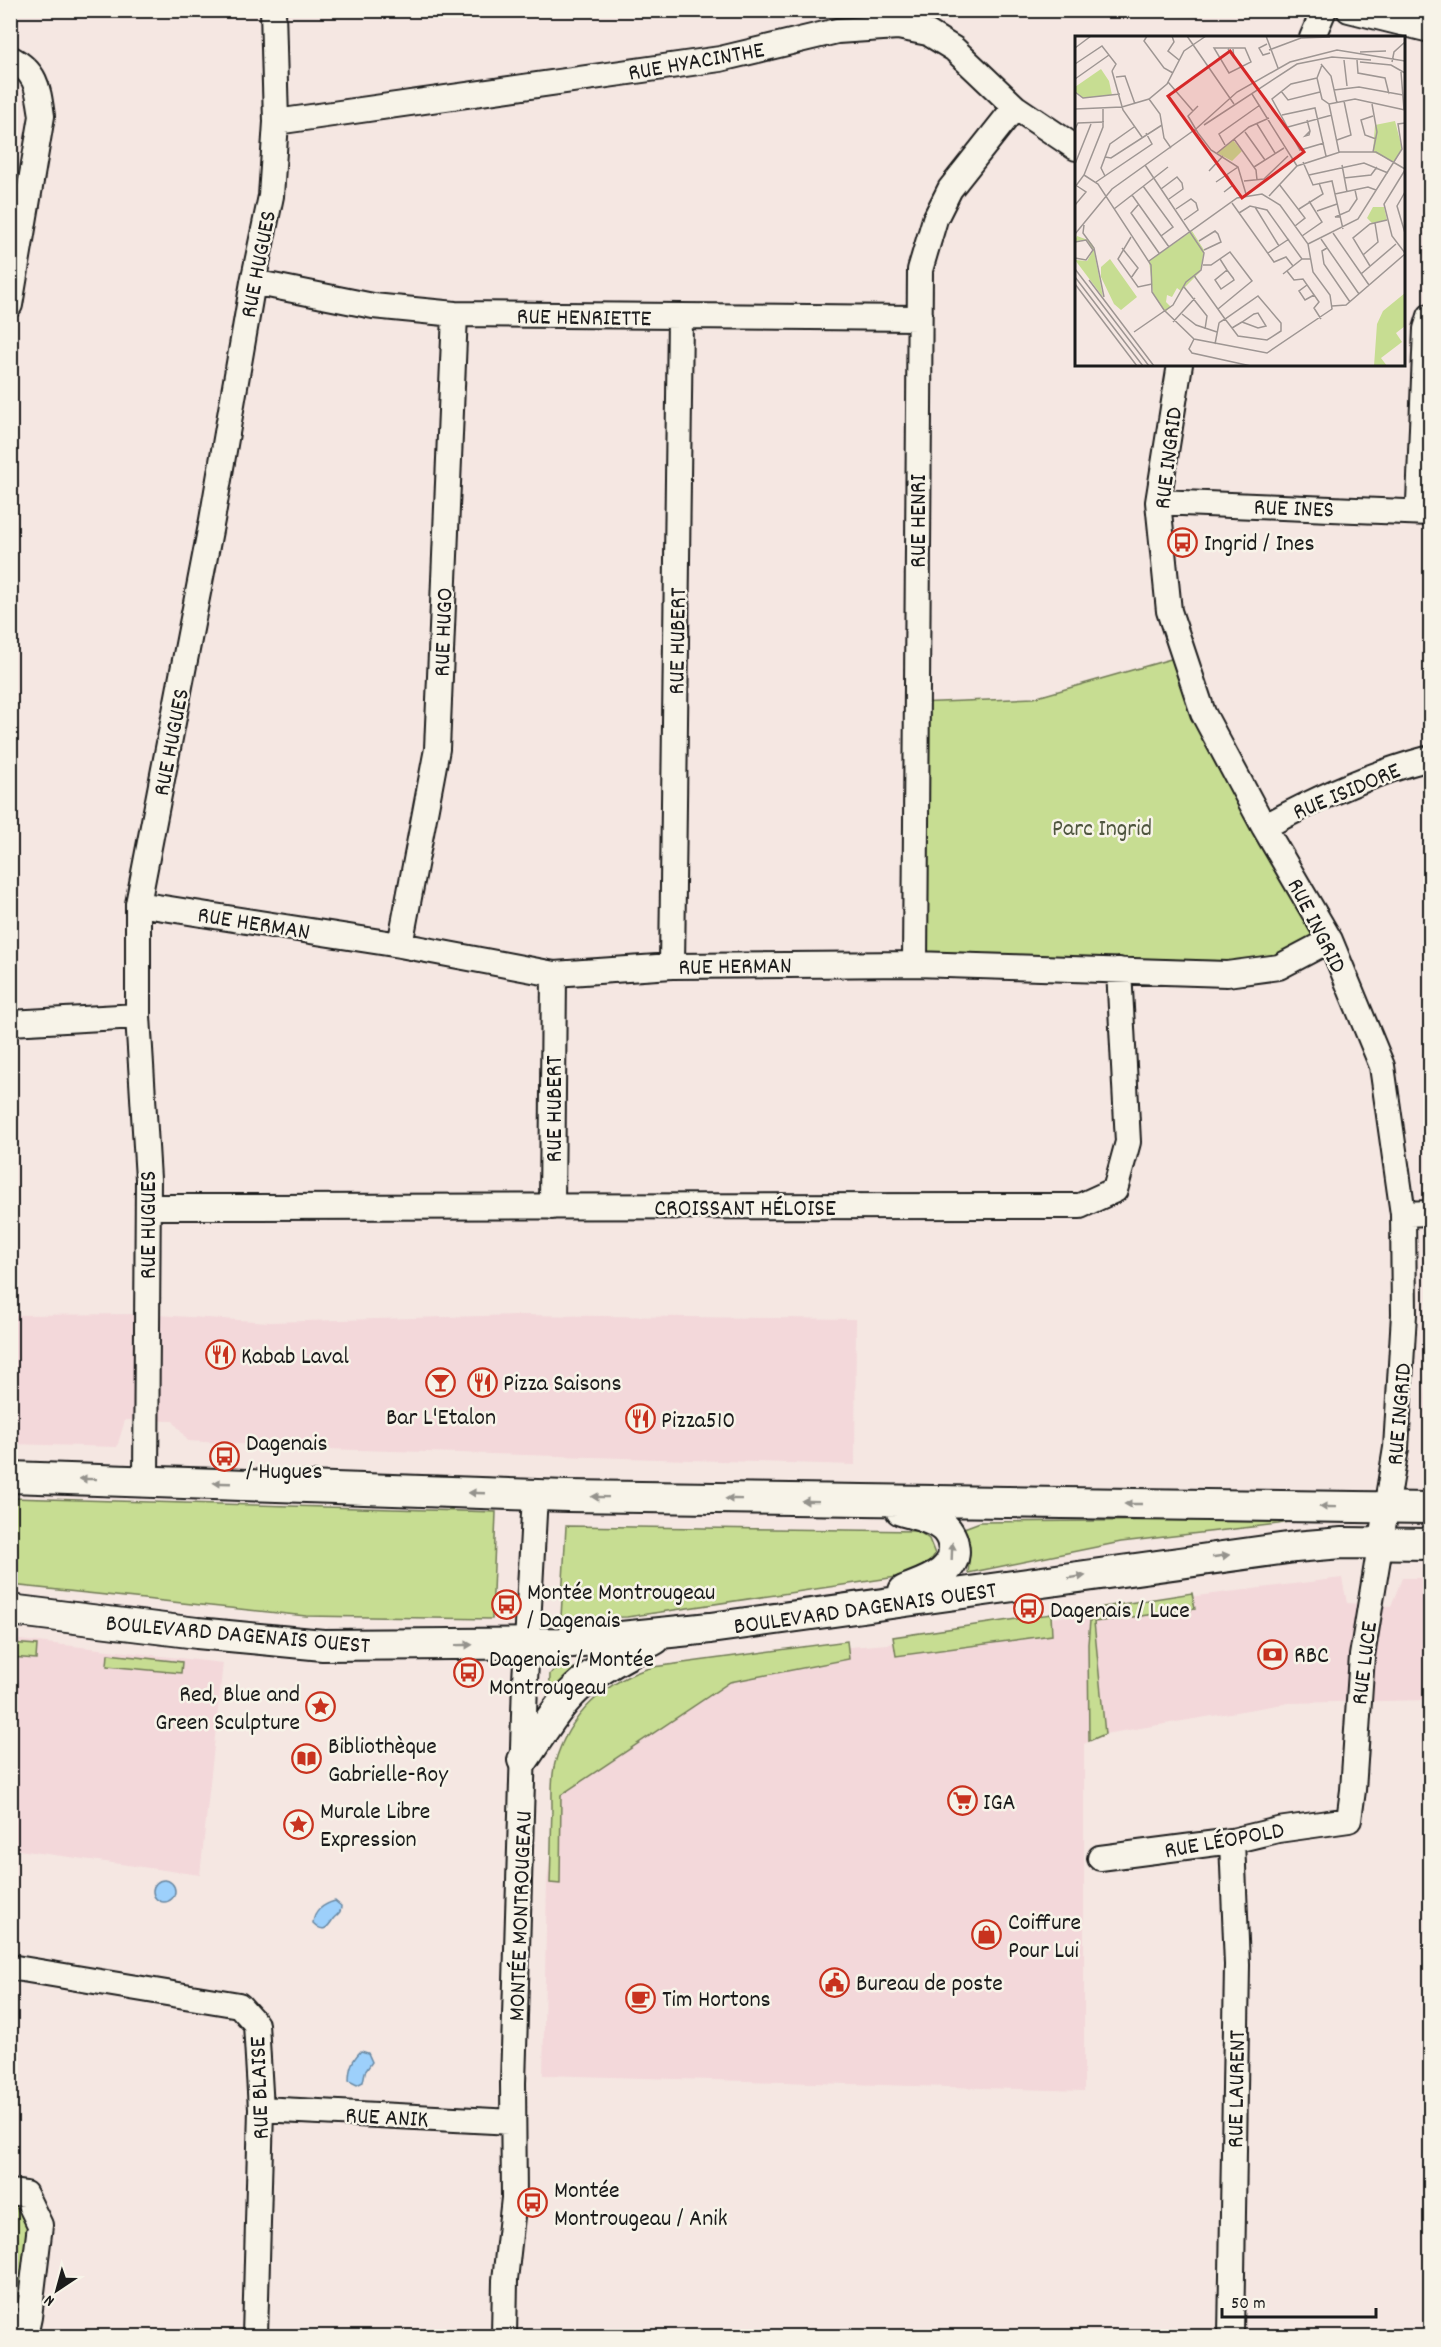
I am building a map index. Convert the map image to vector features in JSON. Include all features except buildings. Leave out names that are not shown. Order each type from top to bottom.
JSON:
[{"type":"main road","points":[[10,1477],[535,1495],[879,1502],[1431,1508]]},
{"type":"main road","points":[[861,1608],[939,1576],[950,1565],[954,1550],[950,1536],[942,1525],[879,1502]]},
{"type":"main road","name":"BOULEVARD DAGENAIS OUEST","points":[[10,1610],[197,1633],[323,1645],[562,1643],[666,1633],[861,1608],[1287,1548],[1325,1544],[1431,1544]]},
{"type":"main road","points":[[523,1760],[563,1703],[578,1687],[598,1671],[666,1633]]},
{"type":"street","name":"RUE HUGUES","points":[[146,1480],[148,1179],[138,1016],[138,904],[212,520],[253,282],[271,196],[276,122],[273,10]]},
{"type":"street","points":[[1313,36],[1324,10]]},
{"type":"street","points":[[1349,10],[1431,30]]},
{"type":"street","name":"RUE HYACINTHE","points":[[276,122],[720,59],[837,31],[898,27],[928,33],[954,50],[1015,106],[1075,147]]},
{"type":"street","points":[[10,58],[26,66],[38,86],[42,116],[10,305]]},
{"type":"street","name":"RUE HENRI","points":[[915,964],[920,270],[935,219],[950,189],[1015,106]]},
{"type":"street","name":"RUE HENRIETTE","points":[[253,282],[373,306],[455,314],[918,318]]},
{"type":"street","name":"RUE HUGO","points":[[400,945],[437,749],[455,314]]},
{"type":"street","points":[[1421,512],[1419,502],[1426,329],[1431,316]]},
{"type":"street","name":"RUE HUBERT","points":[[672,966],[680,317]]},
{"type":"street","name":"RUE INGRID","points":[[1180,366],[1158,502],[1169,611],[1203,713],[1264,826],[1330,939],[1382,1066],[1403,1214],[1405,1269],[1404,1339],[1396,1448],[1387,1507]]},
{"type":"street","name":"RUE INES","points":[[1158,502],[1421,512]]},
{"type":"street","name":"RUE ISIDORE","points":[[1264,826],[1311,801],[1394,768],[1431,758]]},
{"type":"street","name":"RUE HERMAN","points":[[138,904],[400,945],[554,974],[672,966],[915,964],[1227,974],[1279,967],[1330,939]]},
{"type":"street","name":"CROISSANT HÉLOISE","points":[[148,1207],[1080,1206],[1115,1190],[1128,1142],[1119,970]]},
{"type":"street","name":"RUE HUBERT","points":[[552,1207],[554,974]]},
{"type":"street","points":[[10,1023],[138,1016]]},
{"type":"street","points":[[1403,1214],[1431,1213]]},
{"type":"street","name":"MONTÉE MONTROUGEAU","points":[[504,2337],[505,2280],[514,2198],[513,2083],[527,1644],[535,1495]]},
{"type":"street","name":"RUE LUCE","points":[[1349,1820],[1361,1663],[1387,1507]]},
{"type":"street","name":"RUE LÉOPOLD","points":[[1100,1858],[1232,1841],[1278,1830],[1349,1820]]},
{"type":"street","name":"RUE LAURENT","points":[[1231,2337],[1237,1965],[1232,1841]]},
{"type":"street","name":"RUE BLAISE","points":[[10,1967],[238,2005],[256,2024],[261,2109],[255,2337]]},
{"type":"street","name":"RUE ANIK","points":[[261,2109],[513,2122]]},
{"type":"street","points":[[10,2192],[25,2194],[40,2224],[25,2337]]},
{"type":"shaded area","points":[[1430,1307],[1430,1467],[1423,1462]]},
{"type":"shaded area","points":[[141,1314],[270,1322],[517,1315],[856,1319],[855,1465],[325,1449],[188,1441],[173,1421],[125,1420],[117,1447],[11,1444],[11,1315]]},
{"type":"shaded area","points":[[1342,1578],[1347,1603],[1391,1606],[1402,1578],[1430,1578],[1430,1700],[1289,1703],[1105,1734],[1084,1744],[1084,2091],[543,2075],[547,1881],[561,1777],[695,1669],[838,1648],[887,1644],[1188,1597]]},
{"type":"shaded area","points":[[11,1639],[223,1663],[200,1875],[11,1849]]},
{"type":"green space","name":"Parc Ingrid","points":[[1178,657],[1330,940],[1279,967],[930,965],[910,927],[916,703],[1034,698]]},
{"type":"green space","points":[[11,1498],[496,1512],[492,1619],[306,1616],[11,1585]]},
{"type":"green space","points":[[1303,1519],[1278,1524],[1121,1542],[968,1573],[969,1550],[964,1528],[980,1522]]},
{"type":"green space","points":[[566,1526],[918,1531],[929,1539],[935,1554],[928,1565],[910,1575],[627,1617],[561,1618]]},
{"type":"green space","points":[[1192,1593],[1195,1609],[1094,1622],[1105,1734],[1089,1741],[1088,1644],[1091,1609]]},
{"type":"green space","points":[[1051,1614],[1052,1635],[896,1656],[893,1637]]},
{"type":"green space","points":[[847,1641],[849,1659],[730,1682],[561,1795],[560,1884],[550,1883],[552,1786],[555,1763],[569,1730],[591,1702],[620,1681],[653,1667]]},
{"type":"green space","points":[[10,1643],[37,1645],[36,1659],[11,1657]]},
{"type":"green space","points":[[108,1654],[182,1662],[181,1673],[107,1666]]},
{"type":"green space","points":[[579,1668],[549,1704],[550,1674],[554,1670]]},
{"type":"green space","points":[[10,2192],[40,2225],[25,2336],[11,2336]]},
{"type":"water","points":[[164,1880],[172,1883],[175,1891],[172,1899],[164,1902],[156,1899],[153,1891],[156,1883]]},
{"type":"water","points":[[335,1901],[341,1906],[340,1912],[327,1927],[322,1929],[316,1926],[313,1923],[318,1912],[323,1906]]},
{"type":"water","points":[[361,2051],[368,2053],[372,2062],[365,2072],[363,2082],[357,2085],[349,2081],[350,2072],[353,2061]]},
{"type":"place","name":"Ingrid / Ines","points":[[1183,542]]},
{"type":"place","name":"Kabab Laval","points":[[220,1355]]},
{"type":"place","name":"Pizza Saisons","points":[[482,1382]]},
{"type":"place","name":"Bar L'Etalon","points":[[441,1383]]},
{"type":"place","name":"Pizza510","points":[[640,1419]]},
{"type":"place","name":"Dagenais / Hugues","points":[[225,1456]]},
{"type":"place","name":"Montée Montrougeau / Dagenais","points":[[506,1605]]},
{"type":"place","name":"Dagenais / Luce","points":[[1029,1609]]},
{"type":"place","name":"RBC","points":[[1273,1654]]},
{"type":"place","name":"Dagenais / Montée Montrougeau","points":[[468,1672]]},
{"type":"place","name":"Red, Blue and Green Sculpture","points":[[321,1707]]},
{"type":"place","name":"Bibliothèque Gabrielle-Roy","points":[[307,1759]]},
{"type":"place","name":"IGA","points":[[962,1801]]},
{"type":"place","name":"Murale Libre Expression","points":[[299,1824]]},
{"type":"place","name":"Coiffure Pour Lui","points":[[987,1935]]},
{"type":"place","name":"Bureau de poste","points":[[835,1982]]},
{"type":"place","name":"Tim Hortons","points":[[641,1998]]},
{"type":"place","name":"Montée Montrougeau / Anik","points":[[533,2203]]}]
